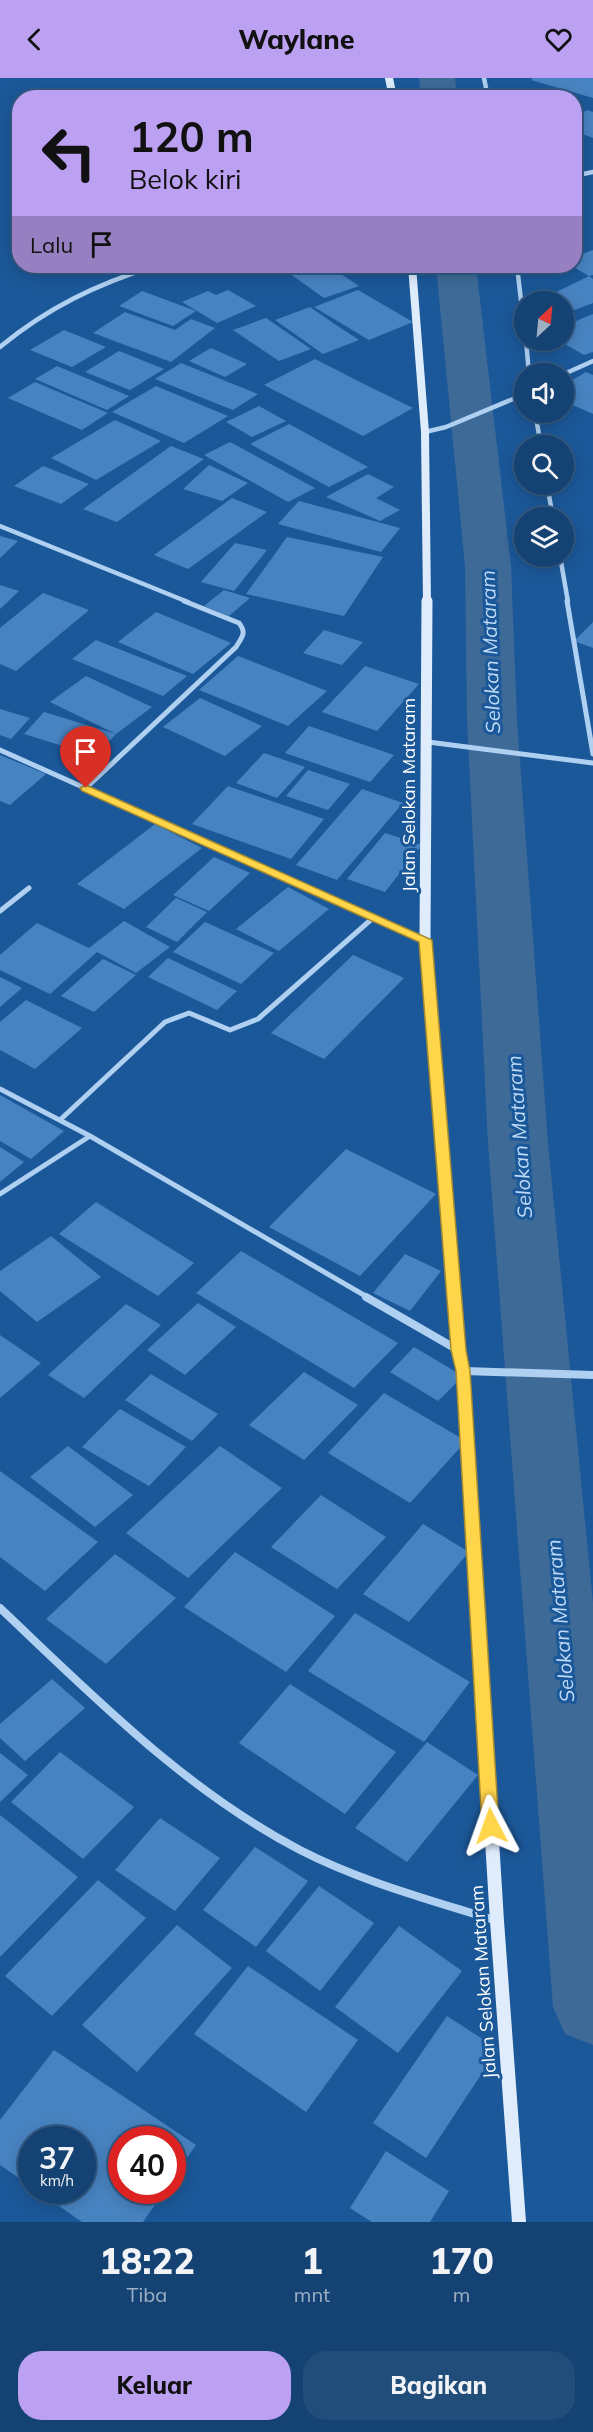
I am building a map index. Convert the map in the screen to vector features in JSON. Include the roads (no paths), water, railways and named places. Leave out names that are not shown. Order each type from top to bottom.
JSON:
[{"type":"street","points":[[0,347],[57,303],[131,273]]},
{"type":"street","name":"Jalan Selokan Mataram","points":[[413,273],[425,432],[428,742],[425,940],[458,1350],[463,1371],[496,1921],[519,2222]]},
{"type":"street","points":[[518,273],[520,291]]},
{"type":"street","points":[[574,370],[593,361]]},
{"type":"street","points":[[425,432],[446,427],[514,398]]},
{"type":"street","points":[[0,526],[239,623],[244,629],[244,635],[236,647],[86,788]]},
{"type":"street","points":[[562,567],[593,754]]},
{"type":"street","points":[[428,742],[593,763]]},
{"type":"street","points":[[0,750],[425,940]]},
{"type":"street","points":[[0,911],[29,888]]},
{"type":"street","points":[[60,1120],[165,1022],[189,1013],[230,1030],[258,1019],[374,917]]},
{"type":"street","points":[[0,1089],[90,1136],[458,1350]]},
{"type":"street","points":[[0,1194],[90,1136]]},
{"type":"street","points":[[463,1371],[593,1375]]},
{"type":"street","points":[[0,1608],[140,1739],[204,1792],[265,1831],[340,1868],[496,1921]]},
{"type":"waterway","name":"Selokan Mataram","points":[[437,78],[438,90]]},
{"type":"waterway","name":"Selokan Mataram","points":[[457,273],[488,566],[492,720],[518,1143],[593,2007]]}]
